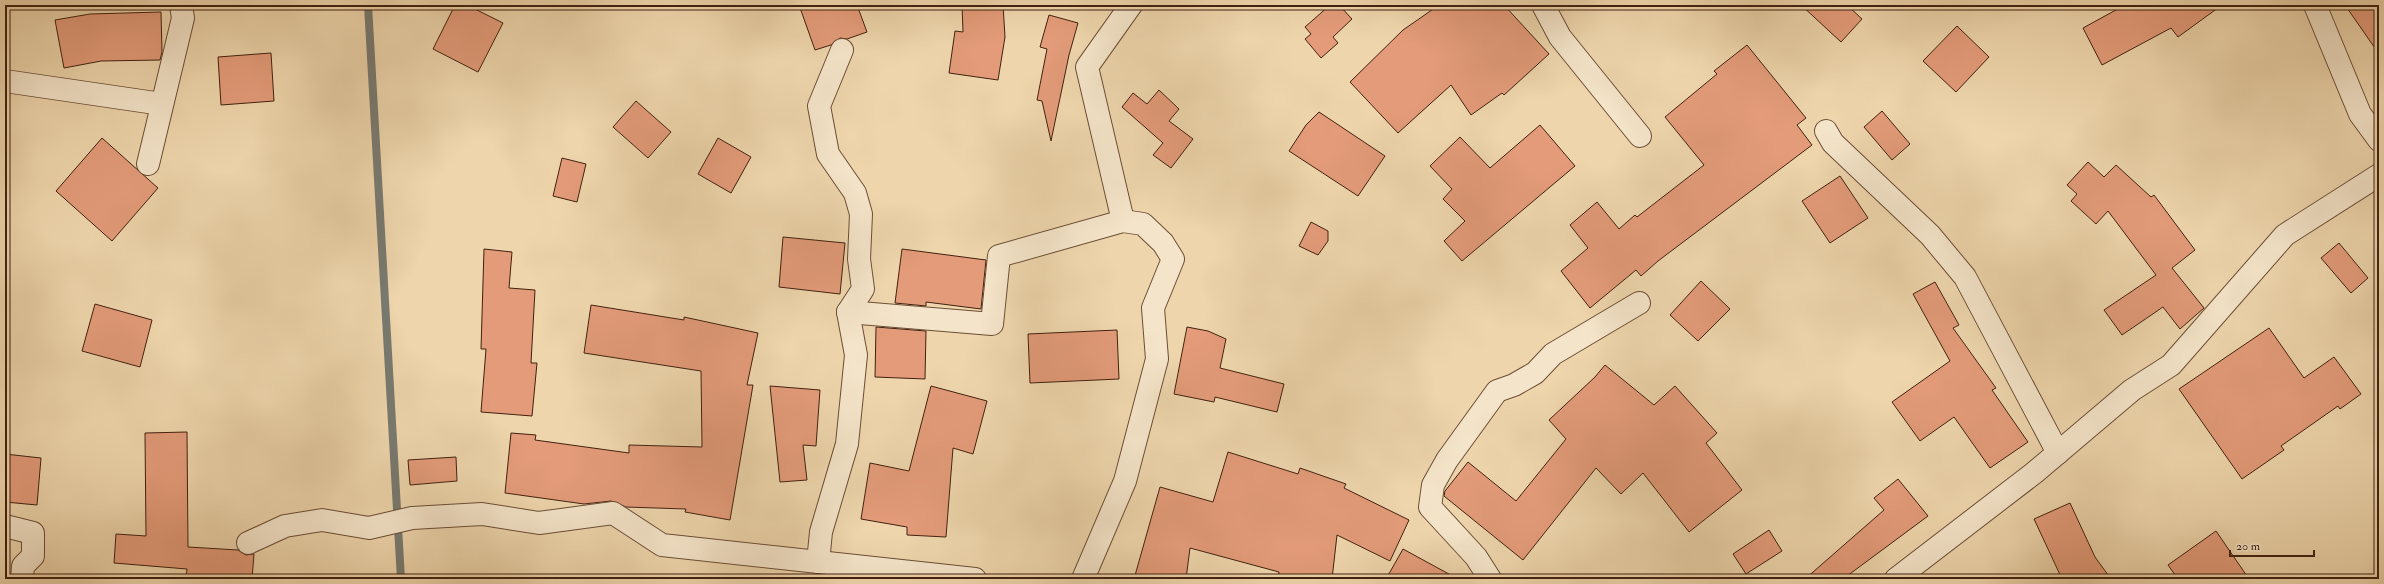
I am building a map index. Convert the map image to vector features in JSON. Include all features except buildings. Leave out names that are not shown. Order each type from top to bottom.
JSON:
[{"type":"street","points":[[148,164],[182,18],[181,5]]},
{"type":"street","points":[[1123,221],[1087,67],[1131,5]]},
{"type":"street","points":[[1543,5],[1560,37],[1640,136]]},
{"type":"street","points":[[2316,5],[2360,114],[2379,140]]},
{"type":"street","points":[[818,562],[821,532],[847,444],[856,355],[848,312],[863,289],[859,259],[861,214],[855,193],[828,154],[819,106],[842,50]]},
{"type":"street","points":[[5,81],[162,104]]},
{"type":"street","points":[[1826,131],[1833,143],[1930,235],[1965,277],[2058,453]]},
{"type":"street","points":[[1896,579],[2058,453],[2132,390],[2171,366],[2285,235],[2379,175]]},
{"type":"street","points":[[848,312],[992,324],[999,256],[1123,221],[1144,224],[1163,243],[1173,259],[1153,308],[1157,359],[1125,481],[1083,579]]},
{"type":"street","points":[[1490,579],[1476,558],[1430,507],[1433,485],[1447,460],[1497,391],[1514,385],[1535,373],[1553,354],[1639,303]]},
{"type":"street","points":[[248,543],[285,526],[322,520],[369,528],[412,518],[459,515],[482,514],[539,523],[613,513],[662,545],[975,579]]},
{"type":"street","points":[[5,526],[33,533],[33,556],[23,566],[22,579]]},
{"type":"waterway","points":[[368,5],[401,579]]}]
